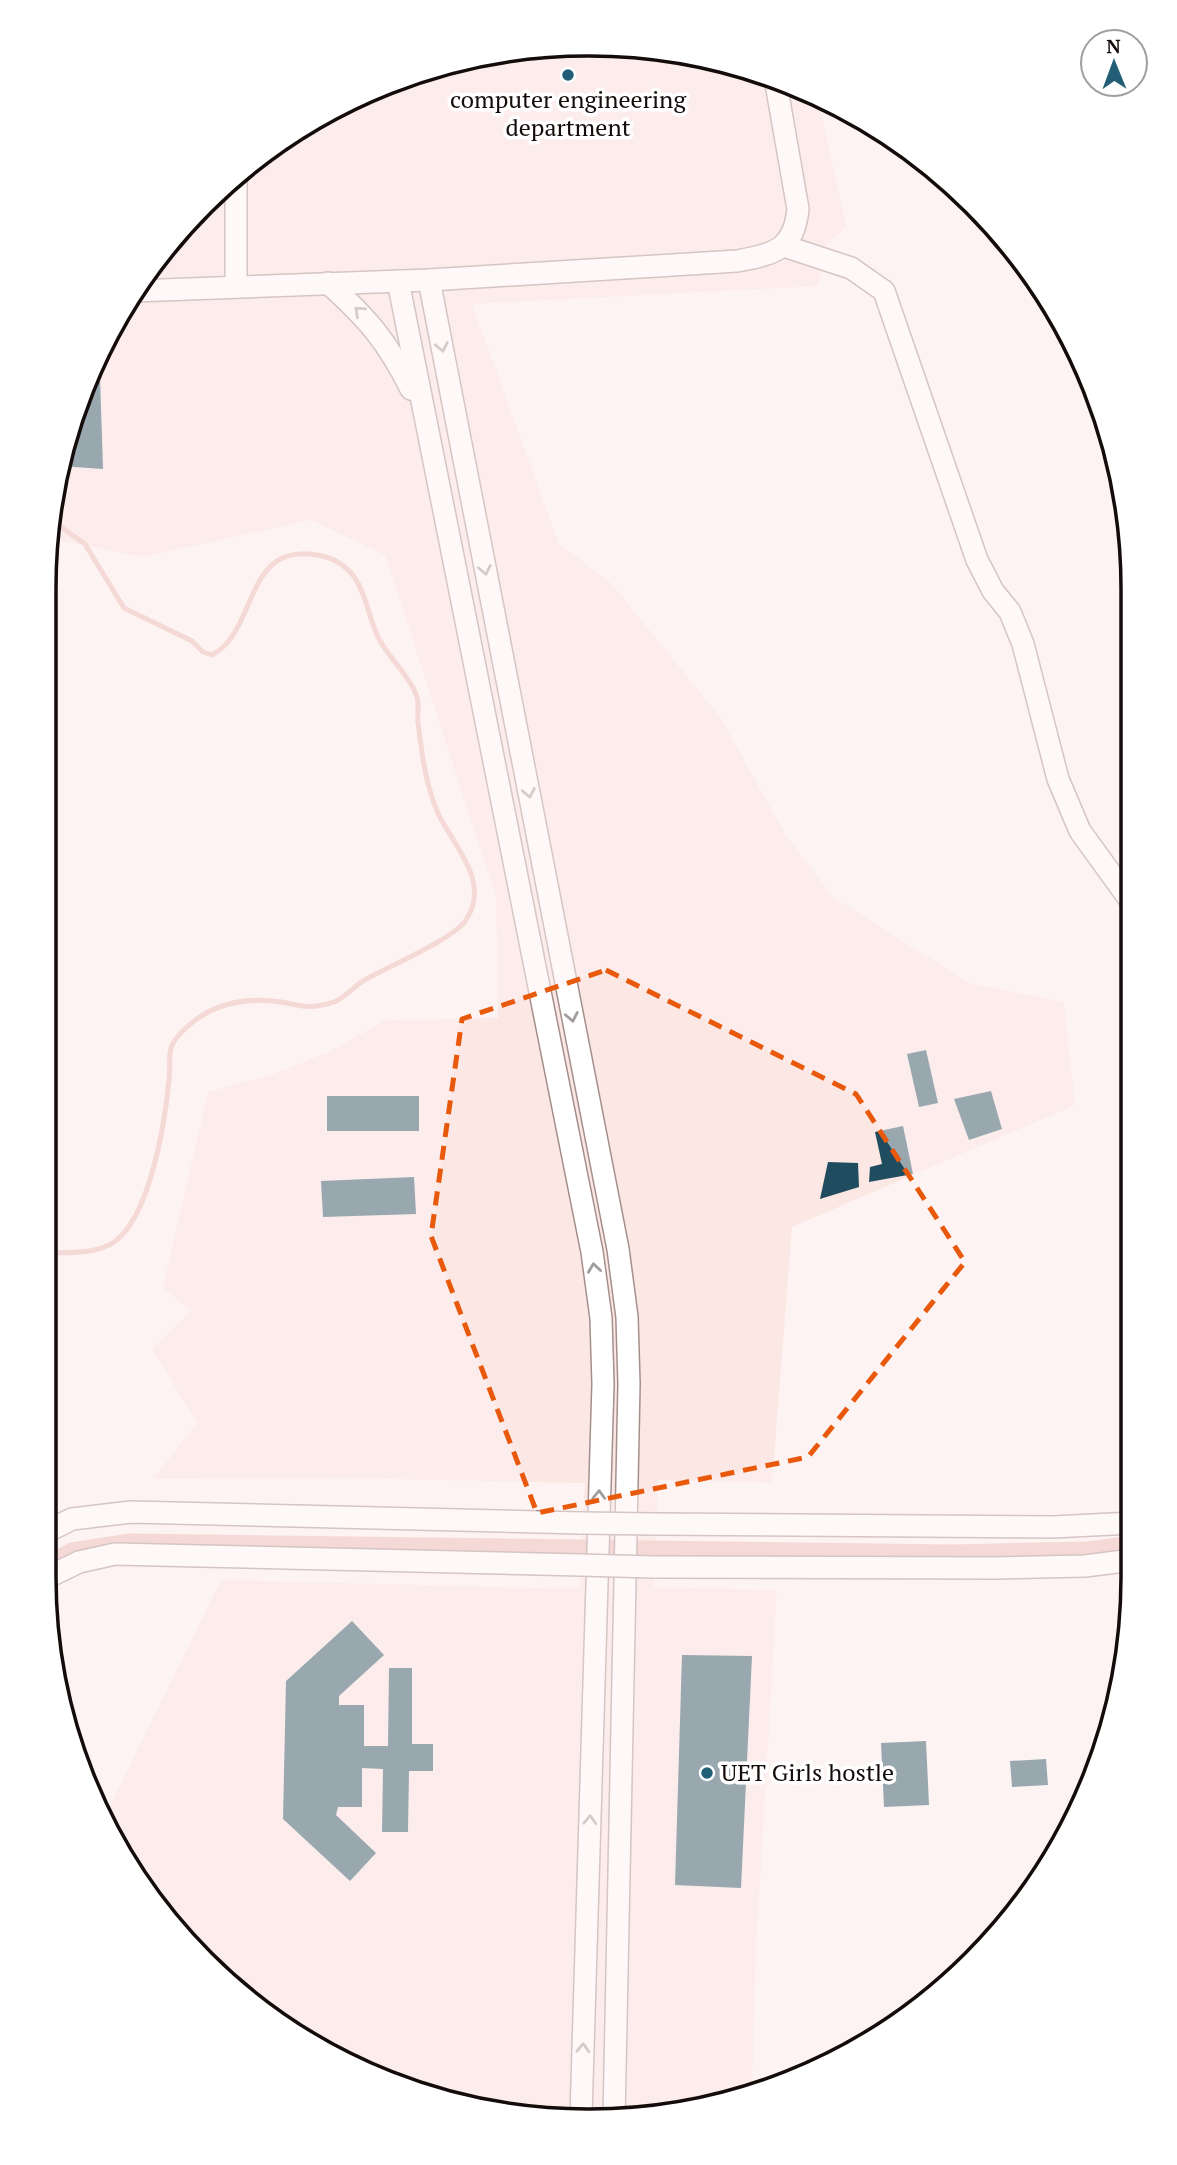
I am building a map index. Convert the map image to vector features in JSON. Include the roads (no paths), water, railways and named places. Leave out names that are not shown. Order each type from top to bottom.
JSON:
[{"type":"street","points":[[148,290],[429,280],[737,261],[766,256],[784,246],[796,231],[798,209],[777,91]]},
{"type":"street","points":[[236,189],[236,287]]},
{"type":"street","points":[[784,246],[851,268],[884,291],[977,560],[993,591],[1010,612],[1023,644],[1058,779],[1080,831],[1121,888]]},
{"type":"street","points":[[429,280],[618,1249],[627,1317],[629,1397],[614,2108]]},
{"type":"street","points":[[398,281],[589,1238],[601,1318],[602,1412],[581,2109]]},
{"type":"street","points":[[328,283],[369,320],[384,341],[422,410]]},
{"type":"street","points":[[56,1527],[72,1519],[131,1512],[654,1524],[1053,1527],[1121,1524]]},
{"type":"street","points":[[56,1573],[79,1562],[115,1555],[653,1567],[996,1568],[1085,1566],[1121,1561]]},
{"type":"waterway","points":[[56,1253],[99,1249],[114,1242],[127,1230],[154,1168],[164,1120],[172,1046],[187,1027],[208,1012],[243,1001],[312,1006],[338,1000],[363,981],[459,928],[473,906],[475,891],[467,864],[437,811],[430,789],[424,768],[416,694],[379,639],[359,585],[346,568],[326,557],[299,554],[279,560],[266,572],[227,643],[212,655],[203,652],[192,641],[124,608],[85,544],[60,527]]},
{"type":"waterway","points":[[56,1561],[72,1552],[130,1543],[952,1554],[1089,1551],[1121,1547]]},
{"type":"place","name":"computer engineering department","points":[[568,75]]},
{"type":"place","name":"UET Girls hostle","points":[[707,1773]]}]
